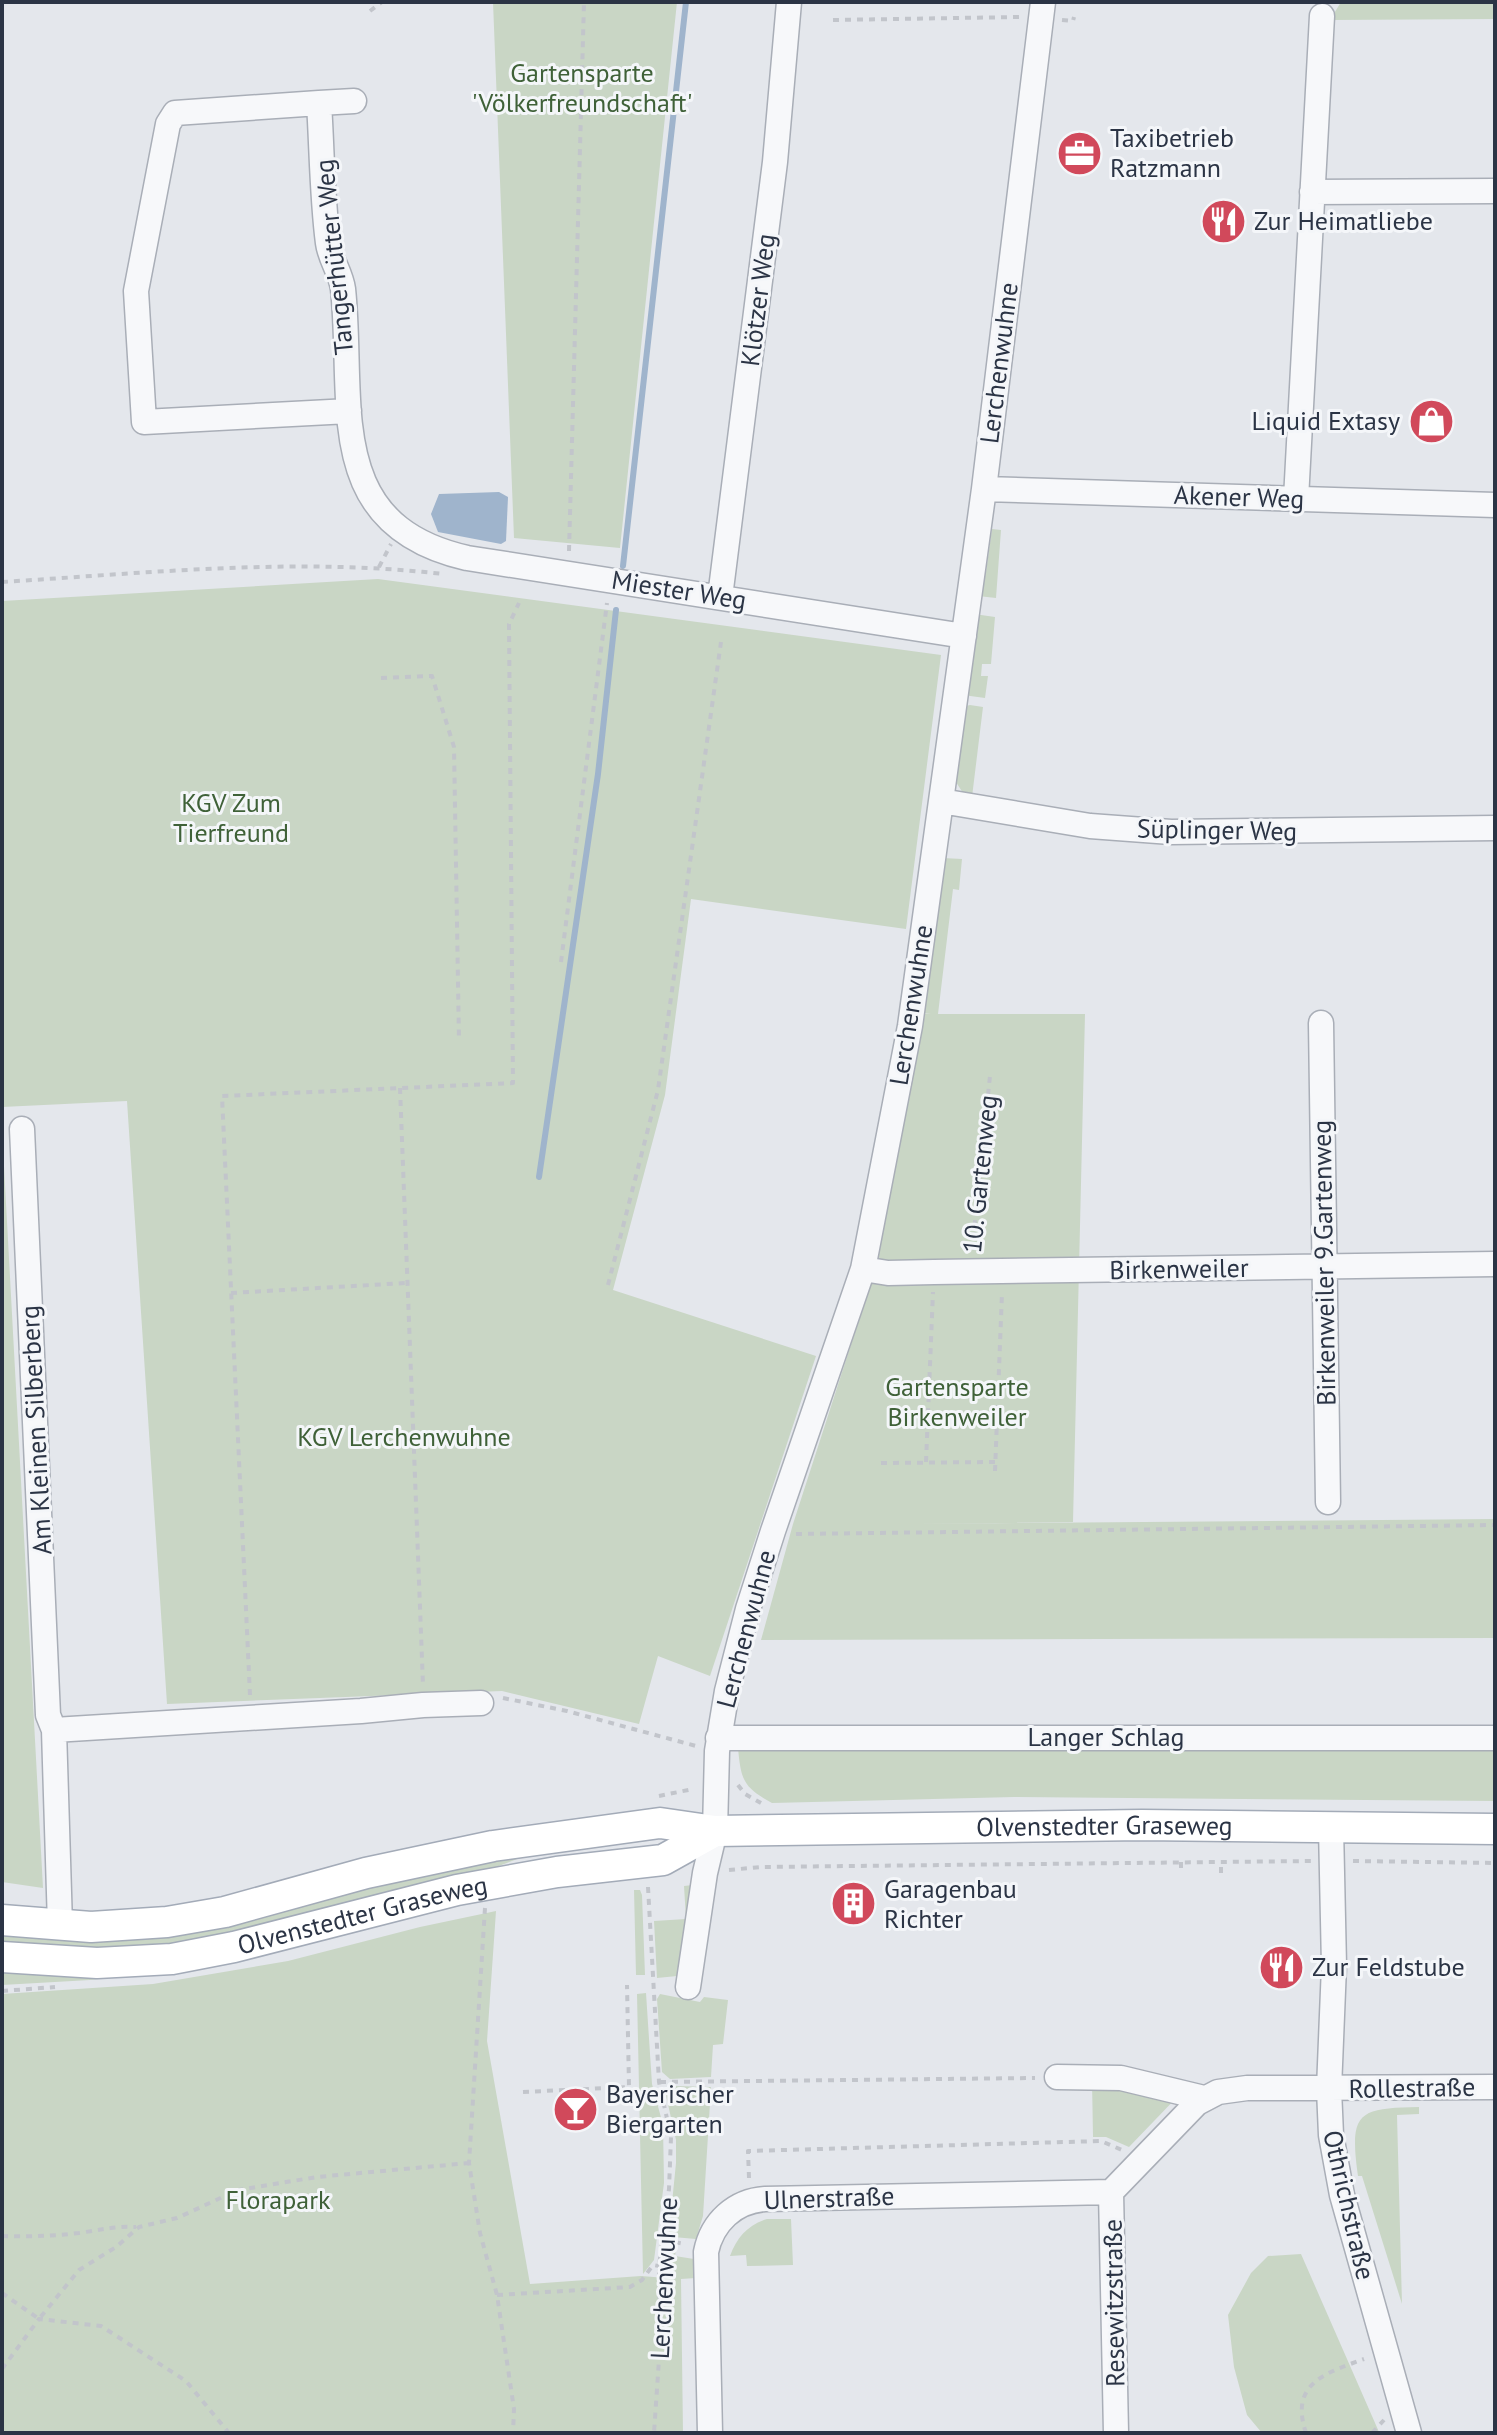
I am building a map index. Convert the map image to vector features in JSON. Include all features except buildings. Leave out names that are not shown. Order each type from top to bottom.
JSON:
[{"type":"main road","name":"Olvenstedter Graseweg","points":[[2,1920],[120,1926],[198,1917],[415,1861],[543,1838],[660,1823],[715,1831],[1142,1825],[1495,1829]]},
{"type":"main road","name":"Olvenstedter Graseweg","points":[[2,1957],[114,1963],[190,1956],[457,1890],[557,1872],[663,1860],[715,1831]]},
{"type":"street","name":"Klötzer Weg","points":[[720,597],[775,162],[789,2]]},
{"type":"street","name":"Lerchenwuhne","points":[[688,1987],[705,1873],[715,1831],[717,1745],[727,1691],[748,1609],[863,1269],[914,1000],[984,489],[1043,2]]},
{"type":"street","points":[[1296,499],[1322,16]]},
{"type":"street","points":[[349,411],[144,422],[136,291],[169,120],[175,113],[354,101]]},
{"type":"street","name":"Tangerhütter Weg","points":[[319,103],[328,242],[343,290],[351,443],[359,473],[375,503],[399,529]]},
{"type":"street","points":[[1312,192],[1495,191]]},
{"type":"street","name":"Akener Weg","points":[[984,489],[1495,505]]},
{"type":"street","name":"Miester Weg","points":[[399,529],[429,547],[467,558],[964,636]]},
{"type":"street","name":"Süplinger Weg","points":[[941,801],[1090,826],[1160,832],[1495,828]]},
{"type":"street","name":"Birkenweiler 9.Gartenweg","points":[[1321,1023],[1328,1502]]},
{"type":"street","name":"Am Kleinen Silberberg","points":[[22,1129],[48,1715],[54,1730],[60,1925]]},
{"type":"street","name":"Birkenweiler","points":[[863,1269],[888,1273],[1495,1264]]},
{"type":"street","points":[[54,1730],[481,1703]]},
{"type":"street","name":"Langer Schlag","points":[[717,1745],[1495,1738]]},
{"type":"street","name":"Othrichstraße","points":[[1331,1827],[1334,1966],[1329,2089],[1331,2135],[1336,2172],[1409,2433]]},
{"type":"street","points":[[1057,2077],[1121,2078],[1204,2098],[1235,2088],[1329,2089]]},
{"type":"street","name":"Rollestraße","points":[[1329,2089],[1495,2087]]},
{"type":"street","name":"Resewitzstraße","points":[[1116,2433],[1111,2192],[1204,2098]]},
{"type":"street","name":"Ulnerstraße","points":[[710,2433],[706,2252],[718,2224],[734,2208],[750,2201],[1111,2192]]},
{"type":"path","points":[[370,11],[382,2]]},
{"type":"path","points":[[568,542],[584,2]]},
{"type":"path","points":[[833,20],[1021,17]]},
{"type":"path","points":[[2,582],[287,567],[379,567]]},
{"type":"path","points":[[561,962],[607,600]]},
{"type":"path","points":[[251,1717],[222,1096],[513,1083],[509,624],[519,603]]},
{"type":"path","points":[[608,1285],[658,1090],[721,642]]},
{"type":"path","points":[[381,678],[432,676],[454,747],[459,1041]]},
{"type":"path","name":"10. Gartenweg","points":[[970,1272],[990,1076]]},
{"type":"path","points":[[400,1088],[423,1691]]},
{"type":"path","points":[[995,1471],[1004,1271]]},
{"type":"path","points":[[926,1462],[934,1272]]},
{"type":"path","points":[[231,1293],[406,1283]]},
{"type":"path","points":[[881,1463],[995,1462]]},
{"type":"path","points":[[791,1534],[1495,1525]]},
{"type":"path","points":[[481,1703],[502,1698],[717,1745]]},
{"type":"path","points":[[735,1786],[739,1785],[745,1794],[759,1802]]},
{"type":"path","name":"Olvenstedter Graseweg","points":[[729,1870],[761,1867],[1305,1861]]},
{"type":"path","points":[[1357,1861],[1495,1863]]},
{"type":"path","points":[[1181,1862],[1181,1873]]},
{"type":"path","points":[[1221,1862],[1221,1873]]},
{"type":"path","points":[[1142,1863],[1142,1873]]},
{"type":"path","name":"Lerchenwuhne","points":[[648,1885],[659,2082],[671,2137],[669,2189],[659,2266],[660,2345],[654,2433]]},
{"type":"path","points":[[485,1907],[469,2163],[480,2233],[497,2295],[514,2409],[513,2433]]},
{"type":"path","points":[[523,2092],[629,2087],[627,1985]]},
{"type":"path","points":[[659,2082],[1057,2077]]},
{"type":"path","points":[[750,2201],[748,2151],[1078,2140],[1101,2141],[1143,2159]]},
{"type":"path","points":[[2,2236],[40,2237],[112,2226],[139,2227],[177,2218],[238,2190],[317,2177],[469,2163]]},
{"type":"path","points":[[2,2369],[79,2270],[116,2247],[139,2227]]},
{"type":"path","points":[[497,2295],[630,2287],[642,2280],[653,2265],[659,2266]]},
{"type":"path","points":[[2,2293],[39,2319],[101,2326],[186,2381],[229,2433]]},
{"type":"path","points":[[1306,2433],[1300,2410],[1311,2385],[1327,2373],[1368,2357]]},
{"type":"green space","name":"Gartensparte 'Völkerfreundschaft'","points":[[493,2],[677,2],[620,548],[514,538]]},
{"type":"green space","points":[[1341,2],[1495,2],[1495,19],[1330,20]]},
{"type":"green space","points":[[992,529],[1001,530],[996,598],[978,596],[980,573],[986,572]]},
{"type":"green space","name":"KGV Lerchenwuhne","points":[[378,579],[941,655],[906,929],[691,899],[665,1095],[613,1290],[816,1356],[710,1676],[658,1656],[639,1724],[502,1691],[167,1704],[127,1101],[2,1107],[2,601]]},
{"type":"green space","points":[[974,614],[995,617],[991,664],[982,664],[981,676],[988,676],[985,698],[963,695]]},
{"type":"green space","points":[[962,707],[983,707],[972,797],[963,793],[954,779]]},
{"type":"green space","name":"Gartensparte Birkenweiler","points":[[943,858],[962,859],[959,890],[953,889],[938,1014],[1085,1014],[1073,1522],[907,1524],[1495,1519],[1495,1638],[761,1640],[793,1524],[867,1295],[925,1014],[931,1014],[920,1013]]},
{"type":"green space","points":[[2,1129],[43,1888],[2,1882]]},
{"type":"green space","points":[[1495,1743],[1495,1801],[1014,1797],[772,1803],[745,1782],[738,1748]]},
{"type":"green space","points":[[646,1835],[647,1841],[525,1856],[491,1869],[252,1931],[140,1950],[2,1945],[2,1931]]},
{"type":"green space","points":[[693,1885],[682,1970],[677,1976],[657,1978],[654,1921],[686,1919],[684,1886]]},
{"type":"green space","points":[[634,1890],[640,1890],[642,1895],[645,1975],[636,1975]]},
{"type":"green space","name":"Florapark","points":[[496,1911],[487,2041],[530,2284],[641,2276],[666,2278],[667,2247],[676,2249],[675,2256],[694,2259],[696,2278],[681,2279],[683,2433],[2,2433],[2,1994],[153,1984],[288,1961]]},
{"type":"green space","points":[[2,1967],[148,1973],[2,1985]]},
{"type":"green space","points":[[646,1993],[652,2084],[663,2125],[664,2183],[654,2260],[643,2274],[637,1994]]},
{"type":"green space","points":[[660,1994],[700,2002],[704,1997],[728,2000],[723,2044],[713,2045],[711,2077],[670,2079],[662,2072],[657,1999]]},
{"type":"green space","points":[[1092,2080],[1180,2094],[1129,2147],[1106,2137],[1093,2137]]},
{"type":"green space","points":[[667,2087],[711,2087],[703,2216],[696,2239],[673,2237],[669,2233],[676,2140],[665,2091]]},
{"type":"green space","points":[[1419,2107],[1419,2114],[1397,2115],[1402,2304],[1362,2176],[1358,2176],[1355,2138],[1357,2126],[1371,2112]]},
{"type":"green space","points":[[767,2219],[791,2219],[793,2265],[747,2266],[746,2255],[730,2256],[744,2233]]},
{"type":"green space","points":[[1301,2254],[1378,2433],[1262,2433],[1247,2415],[1234,2367],[1228,2315],[1251,2273],[1268,2256]]},
{"type":"water","points":[[499,492],[508,497],[506,541],[501,544],[438,532],[431,514],[439,494]]},
{"type":"waterway","points":[[623,566],[686,2]]},
{"type":"waterway","points":[[539,1177],[598,774],[616,610]]},
{"type":"place","name":"Taxibetrieb Ratzmann","points":[[1079,153]]},
{"type":"place","name":"Zur Heimatliebe","points":[[1223,221]]},
{"type":"place","name":"Liquid Extasy","points":[[1431,421]]},
{"type":"place","name":"Garagenbau Richter","points":[[853,1904]]},
{"type":"place","name":"Zur Feldstube","points":[[1281,1967]]},
{"type":"place","name":"Bayerischer Biergarten","points":[[575,2109]]},
{"type":"park label","name":"KGV Zum Tierfreund","points":[[231,818]]}]
